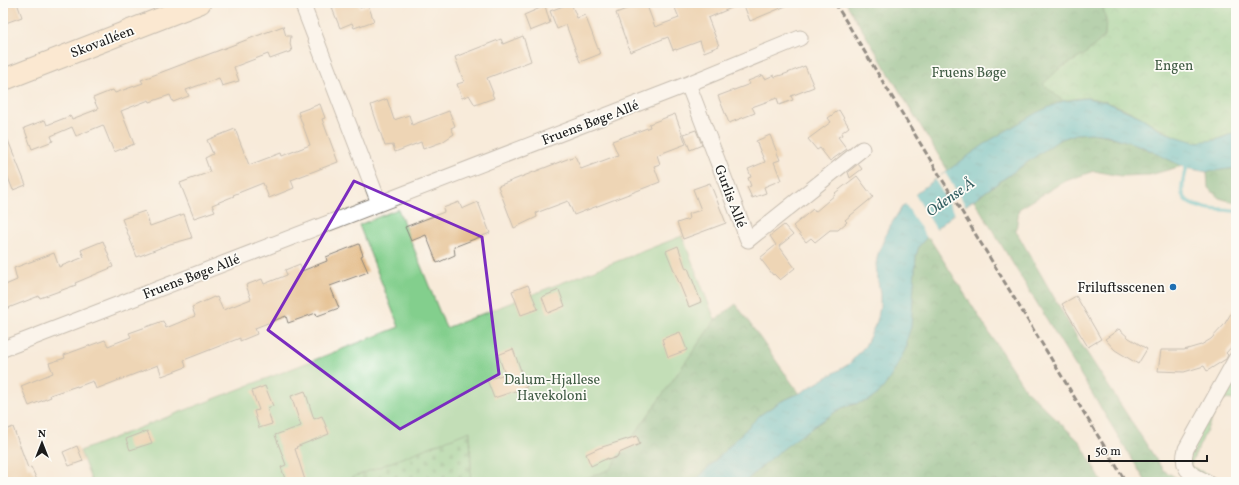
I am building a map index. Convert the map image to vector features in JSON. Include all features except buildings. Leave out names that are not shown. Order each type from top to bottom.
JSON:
[{"type":"street","name":"Skovalléen","points":[[3,80],[200,3]]},
{"type":"street","points":[[302,3],[379,204]]},
{"type":"street","name":"Fruens Bøge Allé","points":[[3,349],[688,84],[800,38]]},
{"type":"street","name":"Gurlis Allé","points":[[688,84],[748,240],[862,149]]},
{"type":"street","points":[[1207,482],[1190,474],[1184,463],[1184,457],[1186,449],[1236,360]]},
{"type":"highlighted area","points":[[354,181],[482,237],[499,374],[400,429],[268,330]]},
{"type":"green space","name":"Fruens Bøge","points":[[846,3],[1102,3],[1106,20],[1105,36],[1084,55],[1059,69],[1044,84],[1063,101],[1018,124],[948,171]]},
{"type":"green space","name":"Engen","points":[[1102,3],[1236,3],[1236,132],[1216,140],[1205,142],[1188,141],[1167,133],[1130,111],[1105,102],[1090,98],[1063,101],[1043,84],[1059,69],[1084,55],[1105,36],[1106,20]]},
{"type":"green space","points":[[1091,133],[1126,141],[1182,166],[1150,175],[1121,176],[1094,171],[1063,182],[1019,209],[1016,231],[1078,339],[1163,470],[1184,482],[1146,482],[974,200],[1059,140],[1076,134]]},
{"type":"green space","points":[[1236,168],[1236,203],[1219,198],[1208,188],[1207,172]]},
{"type":"green space","name":"Dalum-Hjallese Havekoloni","points":[[398,209],[446,328],[682,236],[715,320],[610,469],[576,482],[470,482],[470,431],[341,482],[92,482],[80,451],[399,327],[359,225]]},
{"type":"green space","points":[[928,236],[1025,389],[1080,442],[1102,482],[745,482],[770,459],[799,436],[843,407],[854,405],[874,397],[907,346],[907,339],[911,327],[916,256],[919,246]]},
{"type":"green space","points":[[736,304],[799,393],[780,402],[760,415],[694,482],[576,482],[610,469],[715,320]]},
{"type":"green space","points":[[1236,365],[1236,400],[1221,399],[1190,466],[1224,482],[1214,482],[1195,473],[1188,464],[1189,452]]},
{"type":"green space","points":[[470,430],[470,482],[341,482]]},
{"type":"water","name":"Odense Å","points":[[1086,98],[1106,102],[1141,117],[1162,131],[1195,142],[1216,140],[1236,132],[1236,168],[1207,172],[1186,168],[1141,146],[1107,135],[1091,133],[1076,134],[1059,140],[955,213],[928,236],[919,246],[916,256],[911,327],[907,339],[907,346],[893,373],[879,393],[870,399],[846,406],[833,413],[781,451],[745,482],[694,482],[760,415],[780,402],[800,393],[849,364],[865,346],[877,321],[880,307],[880,294],[876,264],[878,254],[888,229],[902,207],[919,191],[989,141],[1036,113],[1063,101]]},
{"type":"pier","points":[[945,173],[967,208],[956,215],[935,180]]},
{"type":"pier","points":[[914,193],[937,231],[928,239],[904,202]]},
{"type":"waterway","points":[[1187,163],[1182,191],[1184,198],[1189,203],[1204,208],[1236,211]]},
{"type":"railway","points":[[835,3],[1126,482]]},
{"type":"place","name":"Friluftsscenen","points":[[1173,287]]}]
